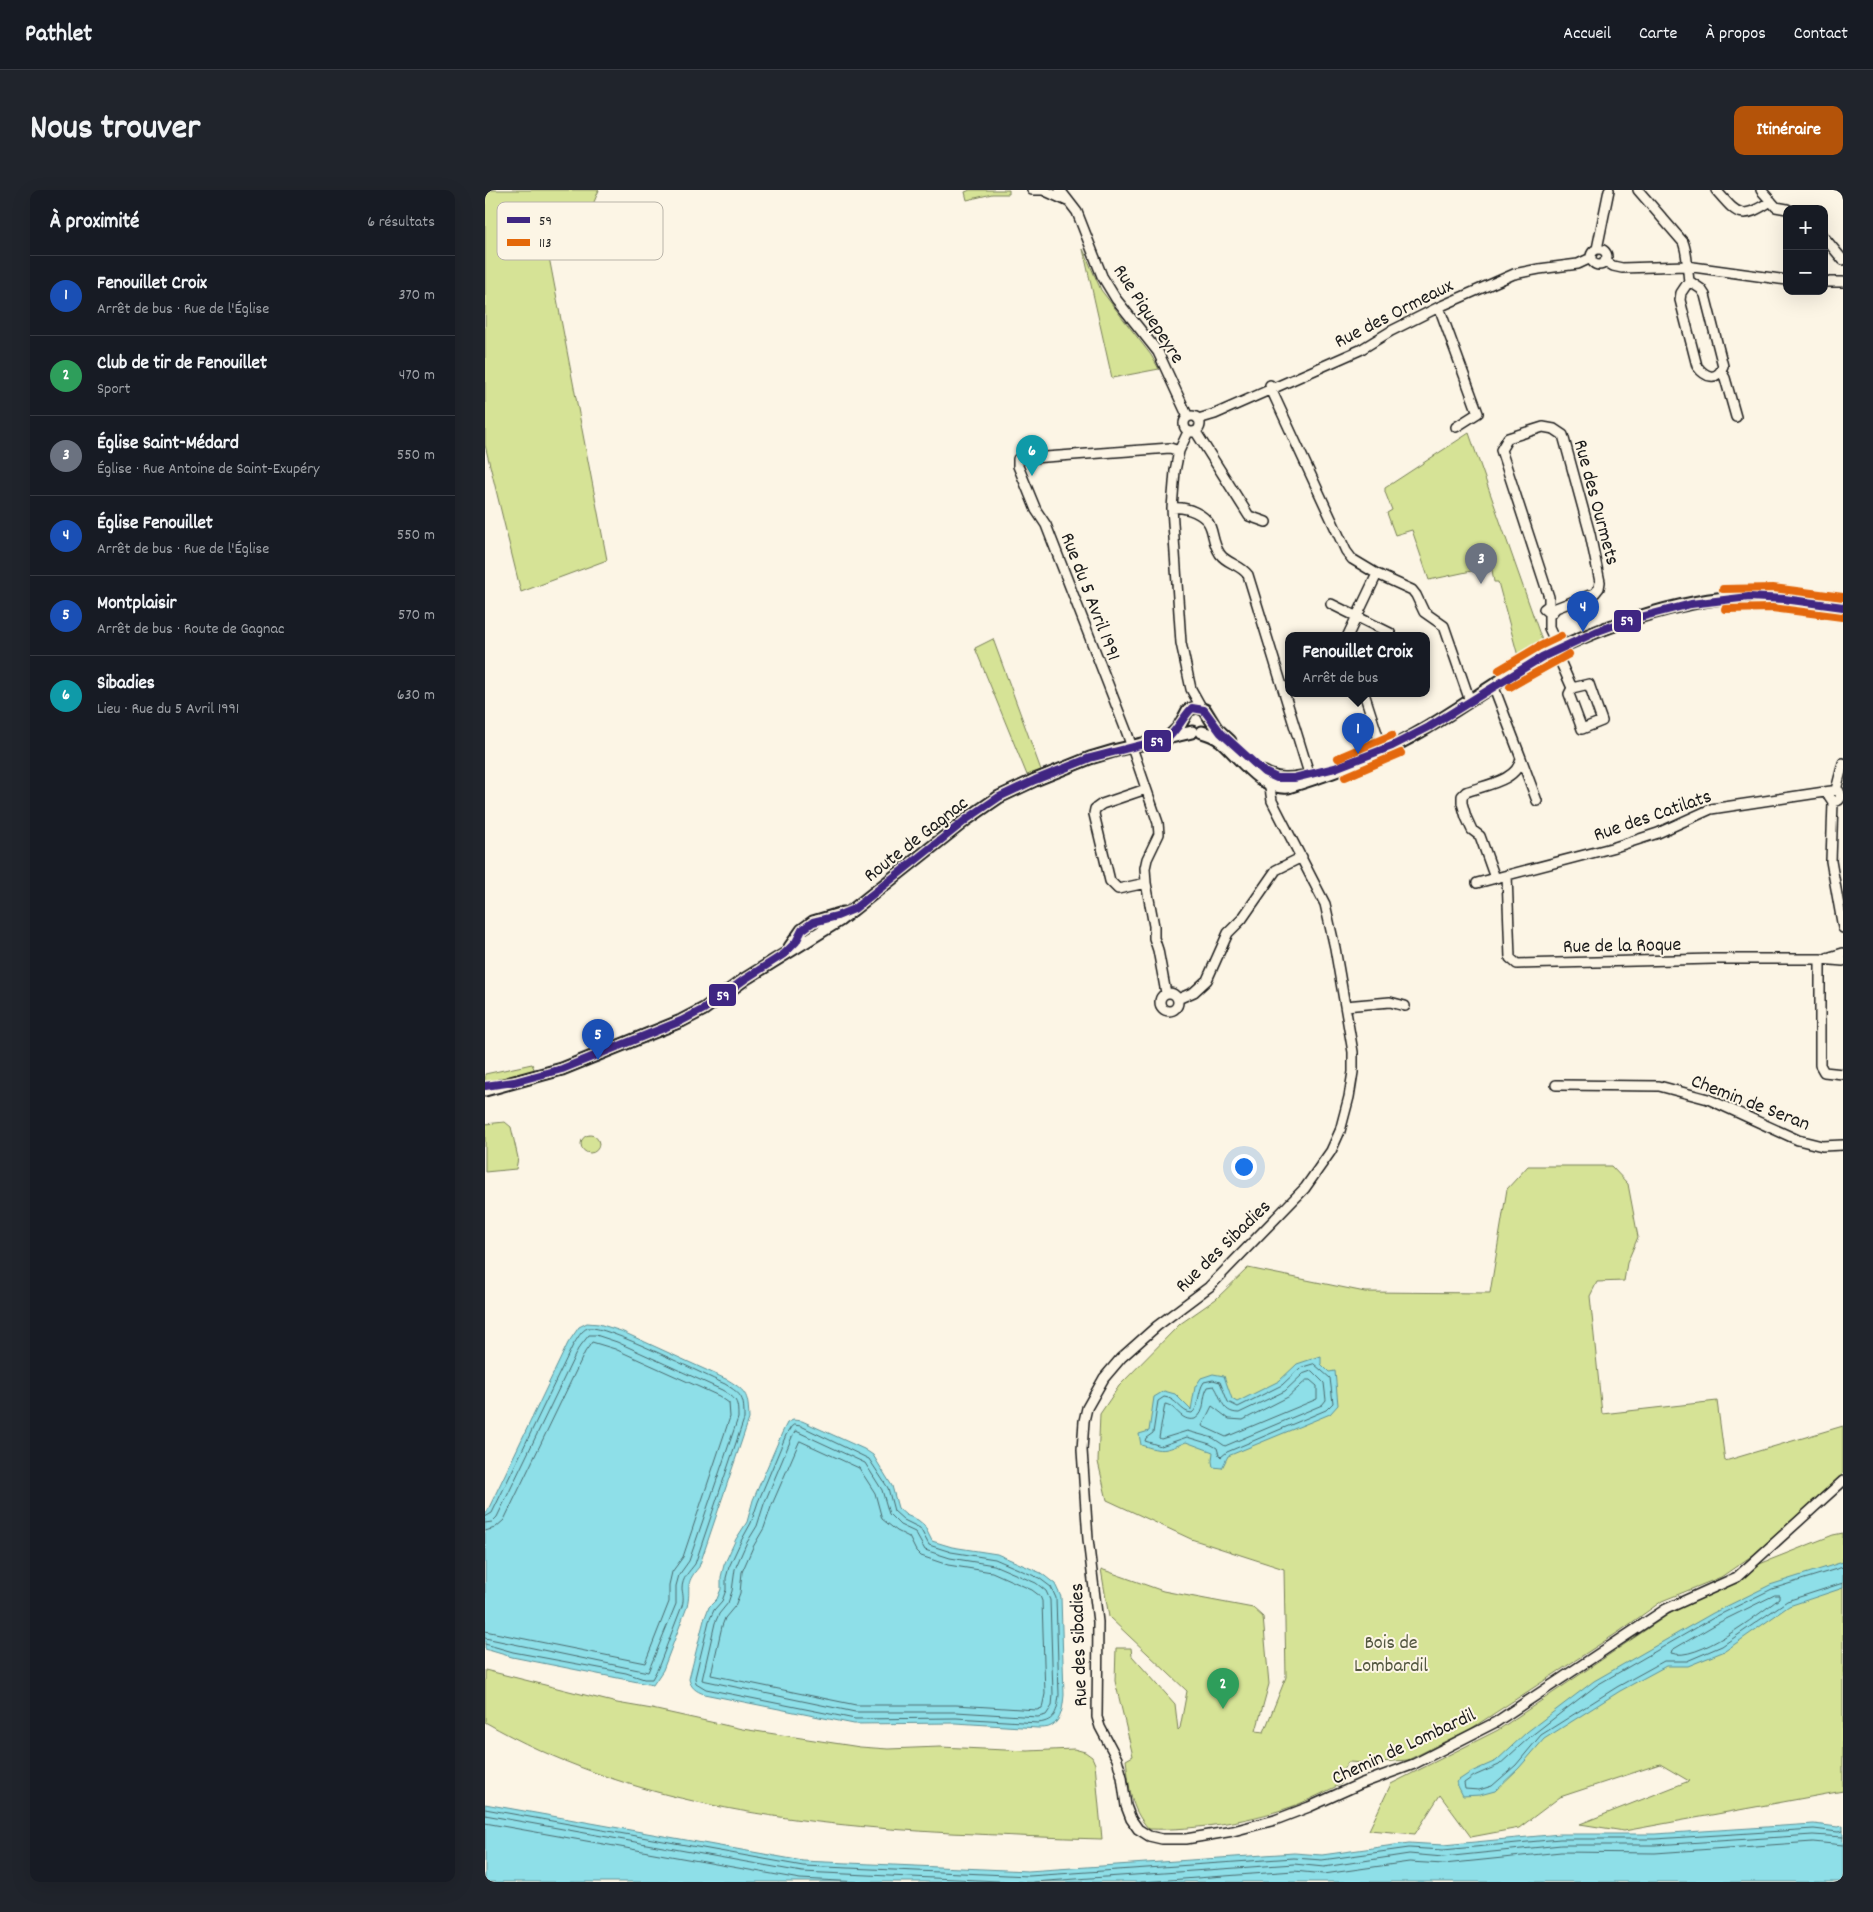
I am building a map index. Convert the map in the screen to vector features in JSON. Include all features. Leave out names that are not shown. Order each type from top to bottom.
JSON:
[{"type":"main road","points":[[1185,716],[1186,727],[1219,739],[1253,771],[1275,783],[1337,769],[1383,752],[1439,721],[1493,686],[1557,649],[1624,623],[1662,611],[1731,598],[1768,598],[1843,607]]},
{"type":"main road","points":[[1168,738],[1175,732],[1192,708],[1201,708],[1208,713],[1216,728],[1261,772],[1275,783]]},
{"type":"main road","points":[[1197,732],[1209,726],[1210,717]]},
{"type":"main road","name":"Route de Gagnac","points":[[485,1090],[562,1070],[681,1022],[705,1009],[745,979],[840,920],[967,819],[999,797],[1090,758],[1197,732]]},
{"type":"main road","name":"Route de Gagnac","points":[[485,1086],[514,1082]]},
{"type":"street","points":[[1032,190],[1042,190],[1070,202]]},
{"type":"street","name":"Rue Piquepeyre","points":[[1060,190],[1077,212],[1102,276],[1116,299],[1158,352],[1188,417]]},
{"type":"street","points":[[1597,249],[1604,251],[1607,256],[1601,264],[1596,264],[1591,258],[1592,252],[1597,249],[1609,190]]},
{"type":"street","points":[[1638,190],[1683,242],[1687,251],[1689,281],[1681,293],[1680,300],[1697,366],[1702,373],[1716,376],[1723,366],[1705,295],[1701,289],[1689,281]]},
{"type":"street","points":[[1716,190],[1735,211],[1741,214],[1751,212],[1771,201]]},
{"type":"street","points":[[1761,190],[1776,207],[1783,208]]},
{"type":"street","points":[[1828,243],[1843,260]]},
{"type":"street","name":"Rue des Ormeaux","points":[[1201,708],[1191,689],[1181,643],[1172,508],[1175,471],[1179,451],[1195,427],[1215,414],[1270,387],[1360,350],[1391,331],[1439,307],[1513,274],[1539,268],[1578,264],[1591,258]]},
{"type":"street","points":[[1605,261],[1613,266],[1622,268],[1687,266],[1783,279]]},
{"type":"street","points":[[1828,282],[1843,282]]},
{"type":"street","points":[[1439,307],[1478,413],[1456,427]]},
{"type":"street","points":[[1721,371],[1725,378],[1736,417]]},
{"type":"street","points":[[1270,387],[1346,552],[1353,559],[1377,574],[1412,590],[1417,594],[1424,612],[1444,626],[1470,701]]},
{"type":"street","points":[[1188,417],[1193,416],[1195,427],[1249,516],[1266,522]]},
{"type":"street","name":"Rue des Ormeaux","points":[[1188,417],[1183,424],[1195,427]]},
{"type":"street","name":"Rue des Ourmets","points":[[1550,614],[1544,609],[1549,605],[1549,597],[1501,450],[1509,438],[1543,428],[1553,428],[1563,435],[1590,534],[1600,582],[1599,588],[1595,593],[1556,608],[1550,614],[1549,628],[1557,645],[1557,654],[1572,688]]},
{"type":"street","name":"Rue du 5 Avril 1991","points":[[1166,993],[1154,938],[1154,926],[1145,868],[1147,859],[1159,834],[1158,823],[1132,747],[1046,525],[1036,510],[1018,466],[1018,459],[1170,448],[1179,451]]},
{"type":"street","points":[[1172,508],[1187,508],[1205,517],[1220,554],[1226,560],[1242,567],[1248,574],[1285,696]]},
{"type":"street","points":[[1349,632],[1377,574]]},
{"type":"street","points":[[1331,604],[1388,632]]},
{"type":"street","name":"Rue des Ourmets","points":[[1589,684],[1601,721],[1582,729],[1569,694],[1572,688],[1589,684]]},
{"type":"street","points":[[1493,686],[1537,802]]},
{"type":"street","name":"Rue des Ormeaux","points":[[1185,716],[1191,689]]},
{"type":"street","points":[[1285,697],[1309,775]]},
{"type":"street","points":[[1365,697],[1383,752]]},
{"type":"street","points":[[1495,878],[1480,836],[1472,830],[1462,802],[1462,796],[1466,792],[1509,776],[1517,770],[1521,758]]},
{"type":"street","points":[[1843,763],[1832,795],[1831,861],[1843,928]]},
{"type":"street","name":"Rue des Sibadies","points":[[1100,1727],[1097,1716],[1097,1622],[1084,1490],[1082,1436],[1087,1408],[1104,1378],[1121,1358],[1157,1326],[1209,1287],[1305,1188],[1331,1151],[1349,1097],[1353,1072],[1353,1052],[1325,904],[1272,802],[1275,783]]},
{"type":"street","points":[[1145,789],[1102,804],[1095,809],[1094,814],[1110,881],[1118,889],[1146,883]]},
{"type":"street","name":"Rue des Catilats","points":[[1477,883],[1624,844],[1658,833],[1711,809],[1811,795],[1832,795]]},
{"type":"street","points":[[1178,999],[1194,992],[1207,980],[1228,933],[1242,919],[1276,870],[1302,857]]},
{"type":"street","name":"Rue de la Roque","points":[[1507,875],[1510,958],[1517,964],[1713,959],[1820,959],[1843,961]]},
{"type":"street","name":"Rue de la Roque","points":[[1820,959],[1843,953]]},
{"type":"street","points":[[1820,959],[1820,1065],[1824,1072],[1843,1074]]},
{"type":"street","points":[[1166,993],[1175,994],[1178,999],[1178,1005],[1174,1010],[1166,1010],[1160,1003],[1161,997],[1166,993]]},
{"type":"street","points":[[1345,1006],[1390,1002],[1405,1006]]},
{"type":"street","name":"Chemin de Seran","points":[[1556,1086],[1659,1086],[1708,1099],[1799,1140],[1822,1146],[1843,1145]]},
{"type":"street","name":"Chemin de Lombardil","points":[[1100,1727],[1117,1759],[1122,1777],[1126,1806],[1131,1819],[1149,1836],[1162,1839],[1186,1839],[1212,1835],[1275,1820],[1420,1761],[1496,1722],[1666,1609],[1737,1577],[1843,1481]]},
{"type":"green space","points":[[485,190],[599,190],[594,202],[497,202],[497,260],[550,260],[607,560],[521,592],[485,445]]},
{"type":"green space","points":[[970,190],[1009,190],[1009,194],[992,194],[967,200],[965,192]]},
{"type":"green space","points":[[1083,249],[1101,290],[1151,355],[1159,369],[1112,378]]},
{"type":"green space","points":[[1469,433],[1545,649],[1522,662],[1519,660],[1498,582],[1494,582],[1492,570],[1478,567],[1476,570],[1429,580],[1412,530],[1395,535],[1387,513],[1392,510],[1385,488]]},
{"type":"green space","points":[[993,639],[1041,770],[1027,775],[975,648]]},
{"type":"green space","points":[[532,1064],[535,1071],[485,1082],[485,1074]]},
{"type":"green space","points":[[505,1122],[511,1127],[518,1158],[516,1169],[485,1172],[485,1124]]},
{"type":"green space","points":[[590,1135],[596,1138],[599,1144],[596,1150],[590,1153],[584,1150],[581,1144],[584,1138]]},
{"type":"green space","name":"Bois de Lombardil","points":[[1528,1166],[1611,1166],[1628,1184],[1638,1237],[1627,1263],[1624,1281],[1597,1282],[1590,1296],[1602,1414],[1717,1401],[1725,1461],[1843,1426],[1843,1474],[1753,1555],[1721,1577],[1662,1601],[1620,1631],[1472,1728],[1408,1760],[1365,1763],[1348,1762],[1340,1774],[1341,1784],[1304,1802],[1282,1810],[1205,1826],[1149,1829],[1142,1821],[1131,1797],[1126,1760],[1133,1756],[1115,1681],[1116,1648],[1131,1648],[1132,1656],[1175,1704],[1178,1730],[1187,1691],[1109,1617],[1101,1569],[1163,1591],[1253,1608],[1263,1617],[1269,1684],[1256,1731],[1264,1732],[1286,1677],[1284,1569],[1191,1539],[1107,1500],[1098,1462],[1100,1414],[1119,1386],[1180,1324],[1216,1299],[1248,1268],[1365,1292],[1490,1293],[1507,1189]]},
{"type":"green space","points":[[1843,1533],[1843,1791],[1624,1831],[1580,1824],[1689,1781],[1660,1764],[1560,1797],[1519,1828],[1471,1837],[1440,1795],[1415,1834],[1369,1830],[1391,1784],[1498,1730],[1678,1608],[1757,1565],[1833,1535]]},
{"type":"green space","points":[[485,1670],[617,1703],[742,1729],[860,1747],[888,1749],[940,1747],[1027,1751],[1074,1749],[1085,1752],[1092,1757],[1095,1764],[1102,1839],[951,1833],[830,1823],[770,1816],[652,1791],[595,1773],[539,1750],[485,1722]]},
{"type":"water","points":[[587,1323],[599,1324],[621,1331],[728,1380],[740,1388],[746,1395],[748,1405],[749,1419],[699,1567],[689,1582],[687,1607],[663,1670],[653,1685],[512,1657],[485,1649],[485,1516],[568,1343],[579,1327]]},
{"type":"water","points":[[1321,1356],[1321,1364],[1329,1372],[1335,1371],[1338,1405],[1330,1414],[1228,1456],[1222,1468],[1213,1467],[1213,1452],[1186,1442],[1164,1450],[1141,1445],[1139,1434],[1149,1431],[1154,1397],[1164,1391],[1175,1394],[1191,1410],[1195,1387],[1201,1378],[1213,1374],[1224,1376],[1232,1399],[1237,1402],[1279,1381],[1297,1364]]},
{"type":"water","points":[[793,1420],[802,1421],[864,1449],[873,1455],[892,1486],[898,1508],[924,1525],[932,1541],[952,1547],[997,1554],[1041,1573],[1055,1584],[1061,1597],[1064,1695],[1061,1712],[1055,1724],[1038,1728],[955,1723],[854,1724],[704,1694],[693,1687],[689,1679],[704,1620],[709,1607],[717,1599],[721,1589],[724,1565],[736,1539],[747,1522],[753,1500],[782,1433],[787,1423]]},
{"type":"water","points":[[1843,1562],[1843,1588],[1789,1606],[1725,1651],[1688,1666],[1666,1666],[1620,1691],[1544,1739],[1519,1768],[1495,1791],[1480,1795],[1463,1796],[1456,1782],[1471,1772],[1496,1761],[1527,1732],[1594,1681],[1713,1613],[1770,1585]]},
{"type":"water","points":[[485,1804],[803,1861],[1028,1871],[1294,1853],[1322,1855],[1409,1843],[1443,1845],[1560,1834],[1655,1834],[1814,1824],[1843,1826],[1843,1882],[485,1882]]},
{"type":"transit line","name":"113","points":[[1723,589],[1773,588],[1843,597]]},
{"type":"transit line","name":"59","points":[[485,1086],[514,1082],[562,1069],[681,1021],[704,1009],[784,954],[796,942],[802,930],[813,922],[837,916],[854,909],[967,819],[999,797],[1090,758],[1168,738],[1192,708],[1204,710],[1221,733],[1264,772],[1277,778],[1294,778],[1335,768],[1392,746],[1429,727],[1542,657],[1598,631],[1629,620],[1691,604],[1749,597],[1784,599],[1843,607]]},
{"type":"transit line","name":"113","points":[[1725,609],[1772,608],[1842,617]]},
{"type":"transit line","name":"113","points":[[1499,670],[1561,636]]},
{"type":"transit line","name":"113","points":[[1510,687],[1569,654]]},
{"type":"transit line","name":"113","points":[[1338,758],[1392,735]]},
{"type":"transit line","name":"113","points":[[1345,777],[1401,753]]},
{"type":"place","name":"Sibadies","points":[[1032,476]]},
{"type":"place","name":"Église Saint-Médard","points":[[1481,584]]},
{"type":"place","name":"Église Fenouillet","points":[[1583,632]]},
{"type":"place","name":"Fenouillet Croix","points":[[1358,754]]},
{"type":"place","name":"Montplaisir","points":[[598,1060]]},
{"type":"place","name":"Club de tir de Fenouillet","points":[[1223,1709]]}]
